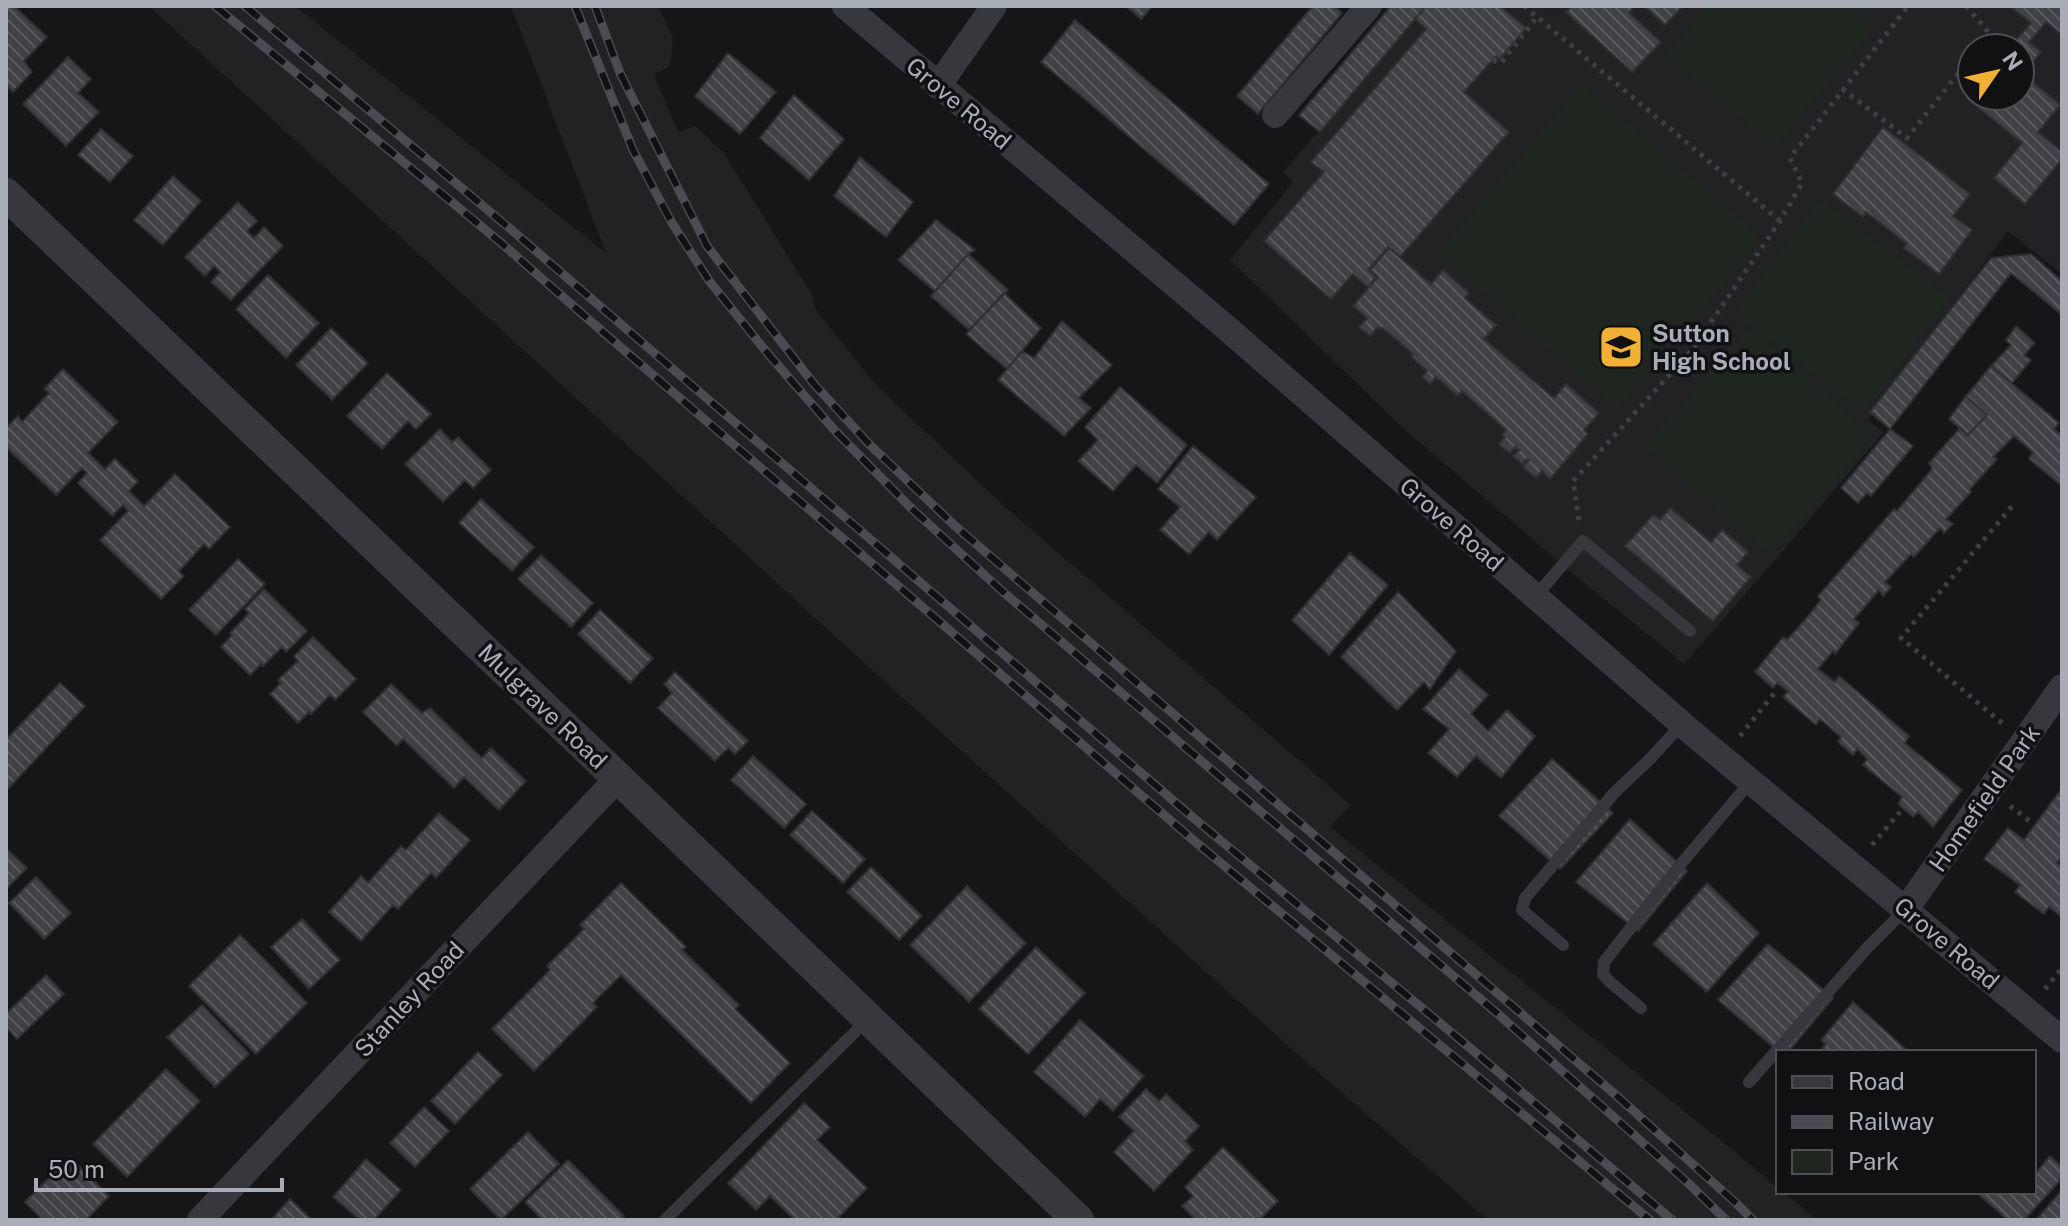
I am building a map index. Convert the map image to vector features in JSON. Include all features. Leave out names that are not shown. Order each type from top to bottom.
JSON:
[{"type":"street","name":"Grove Road","points":[[845,6],[1241,340],[1682,724],[2062,1040]]},
{"type":"street","points":[[938,86],[994,6]]},
{"type":"street","points":[[1275,115],[1369,6]]},
{"type":"street","name":"Mulgrave Road","points":[[6,194],[1078,1220]]},
{"type":"street","name":"Homefield Park","points":[[1906,909],[2062,687]]},
{"type":"street","name":"Stanley Road","points":[[200,1220],[618,778]]},
{"type":"lane","points":[[1535,597],[1583,541],[1690,631]]},
{"type":"lane","points":[[1563,945],[1522,910],[1525,898],[1615,792],[1682,724]]},
{"type":"lane","points":[[1641,1008],[1603,974],[1604,962],[1751,781]]},
{"type":"lane","points":[[1777,1050],[1868,947],[1906,909]]},
{"type":"lane","points":[[665,1220],[868,1018]]},
{"type":"lane","points":[[1749,1082],[1776,1051]]},
{"type":"path","points":[[1524,6],[1780,221]]},
{"type":"path","points":[[1583,541],[1573,481],[1692,350],[1780,221],[1802,183],[1790,158],[1908,6]]},
{"type":"path","points":[[1966,6],[1988,32]]},
{"type":"path","points":[[1493,60],[1501,63],[1537,17]]},
{"type":"path","points":[[1842,89],[1907,138],[1956,76]]},
{"type":"path","points":[[2014,504],[1901,638],[2024,741]]},
{"type":"path","points":[[1723,758],[1777,690]]},
{"type":"path","points":[[1854,866],[1900,812]]},
{"type":"shaded area","points":[[149,6],[295,6],[606,253],[511,6],[658,6],[673,38],[670,66],[654,75],[678,132],[695,126],[724,153],[812,295],[816,310],[877,386],[1004,506],[1351,805],[1330,827],[1724,1143],[1776,1186],[1776,1194],[1785,1194],[1817,1220],[1488,1220],[1288,1046],[851,651]]},
{"type":"shaded area","name":"Sutton High School","points":[[1428,6],[1547,6],[1552,10],[1557,6],[2062,6],[2062,274],[2008,231],[1868,420],[1884,432],[1684,664],[1404,429],[1230,260],[1293,182],[1283,172]]},
{"type":"green space","points":[[1707,6],[1849,6],[1875,28],[1775,147],[1666,55]]},
{"type":"green space","points":[[1582,84],[1763,239],[1618,408],[1438,253]]},
{"type":"green space","points":[[1820,199],[1950,298],[1864,412],[1733,313]]},
{"type":"green space","points":[[1749,327],[1874,436],[1771,555],[1645,446]]},
{"type":"building","points":[[6,6],[14,6],[47,37],[24,61],[32,72],[13,92],[6,85]]},
{"type":"building","points":[[1126,6],[1152,6],[1141,19]]},
{"type":"building","points":[[1313,6],[1334,6],[1342,13],[1258,114],[1237,96]]},
{"type":"building","points":[[1391,6],[1426,6],[1320,132],[1299,115]]},
{"type":"building","points":[[1426,6],[1500,6],[1526,28],[1500,59],[1496,56],[1464,92],[1509,132],[1400,257],[1388,247],[1368,270],[1376,277],[1368,287],[1353,274],[1331,299],[1264,241],[1324,172],[1311,162],[1426,29],[1415,19]]},
{"type":"building","points":[[1572,6],[1635,6],[1629,13],[1661,42],[1632,72],[1566,12]]},
{"type":"building","points":[[1644,6],[1683,6],[1665,25]]},
{"type":"building","points":[[2010,6],[2062,6],[2062,35],[2046,22],[2036,34],[2023,32],[2031,23]]},
{"type":"building","points":[[1075,20],[1269,184],[1234,225],[1041,62]]},
{"type":"building","points":[[728,53],[776,92],[740,134],[695,96]]},
{"type":"building","points":[[68,57],[91,79],[78,93],[99,112],[66,146],[23,104]]},
{"type":"building","points":[[2036,85],[2060,105],[2038,132],[2062,152],[2062,159],[2025,204],[1994,178],[2022,143],[1984,112],[2036,112]]},
{"type":"building","points":[[794,95],[844,139],[809,180],[760,138]]},
{"type":"building","points":[[1883,127],[1970,194],[1953,216],[1972,230],[1939,274],[1904,248],[1907,244],[1866,212],[1863,217],[1833,194]]},
{"type":"building","points":[[101,129],[133,156],[110,182],[78,155]]},
{"type":"building","points":[[860,157],[913,202],[886,237],[834,196]]},
{"type":"building","points":[[173,176],[201,201],[163,245],[134,220]]},
{"type":"building","points":[[238,202],[257,221],[247,231],[254,238],[264,227],[283,246],[231,300],[211,282],[220,272],[214,266],[205,276],[185,257]]},
{"type":"building","points":[[936,220],[975,250],[935,291],[898,260]]},
{"type":"building","points":[[1389,248],[1431,284],[1443,270],[1469,293],[1465,298],[1496,325],[1484,339],[1554,398],[1566,384],[1599,413],[1584,430],[1588,434],[1550,479],[1542,471],[1536,478],[1523,467],[1529,460],[1522,464],[1513,456],[1519,450],[1515,447],[1510,453],[1499,444],[1506,430],[1462,391],[1458,396],[1436,377],[1430,384],[1422,377],[1427,371],[1383,328],[1378,327],[1370,336],[1359,327],[1367,318],[1353,306],[1378,277],[1370,270]]},
{"type":"building","points":[[968,254],[1008,290],[969,330],[931,296]]},
{"type":"building","points":[[2031,254],[2062,281],[2062,315],[2011,273],[1890,429],[1870,412],[1991,258]]},
{"type":"building","points":[[268,275],[319,323],[286,358],[236,309]]},
{"type":"building","points":[[1004,293],[1041,328],[1007,369],[966,334]]},
{"type":"building","points":[[1062,321],[1112,365],[1079,398],[1091,408],[1064,436],[998,380],[1022,351],[1034,358]]},
{"type":"building","points":[[2016,326],[2035,343],[2024,355],[2031,360],[2012,383],[1991,366],[2011,345],[2006,340]]},
{"type":"building","points":[[331,328],[368,363],[332,400],[296,365]]},
{"type":"building","points":[[1991,366],[2059,423],[2054,429],[2062,436],[2062,486],[2029,459],[2033,452],[2014,436],[1993,457],[1997,459],[1946,519],[1953,524],[1944,533],[1940,528],[1914,557],[1911,554],[1885,582],[1891,587],[1883,596],[1879,590],[1854,619],[1859,623],[1835,654],[1833,651],[1818,669],[1835,682],[1839,676],[1909,736],[1905,743],[1962,790],[1933,827],[1918,812],[1913,817],[1898,804],[1902,797],[1863,765],[1867,759],[1857,749],[1853,755],[1838,742],[1841,737],[1820,719],[1816,725],[1783,697],[1788,691],[1777,683],[1773,688],[1755,672],[1783,637],[1787,640],[1804,621],[1821,600],[1818,596],[1894,509],[1897,511],[1932,469],[1929,463],[1960,428],[1968,435],[1987,415],[1966,396]]},
{"type":"building","points":[[63,369],[118,422],[88,453],[105,469],[115,459],[138,481],[129,491],[144,506],[175,474],[230,527],[209,549],[204,544],[179,571],[184,576],[161,599],[100,540],[128,511],[123,505],[112,516],[78,483],[87,473],[82,468],[56,495],[6,447],[6,428],[18,416],[22,422],[49,393],[44,389]]},
{"type":"building","points":[[387,373],[431,414],[416,429],[408,421],[382,449],[347,416]]},
{"type":"building","points":[[1120,387],[1187,445],[1157,483],[1136,465],[1113,491],[1078,461],[1098,440],[1085,427]]},
{"type":"building","points":[[1966,396],[1987,415],[1968,435],[1949,419]]},
{"type":"building","points":[[440,429],[452,442],[458,437],[491,470],[473,488],[465,480],[443,502],[405,464]]},
{"type":"building","points":[[1890,429],[1913,446],[1871,496],[1867,493],[1858,503],[1841,488]]},
{"type":"building","points":[[1193,446],[1256,497],[1217,540],[1209,532],[1189,554],[1160,530],[1180,507],[1158,489]]},
{"type":"building","points":[[481,499],[534,547],[512,571],[459,523]]},
{"type":"building","points":[[1670,508],[1711,542],[1722,530],[1748,552],[1737,565],[1751,577],[1713,621],[1625,546],[1653,515],[1660,520]]},
{"type":"building","points":[[1350,553],[1388,585],[1329,655],[1292,620]]},
{"type":"building","points":[[541,555],[593,603],[571,627],[518,579]]},
{"type":"building","points":[[238,559],[265,584],[216,635],[189,610]]},
{"type":"building","points":[[264,589],[307,631],[286,652],[282,647],[250,675],[221,647],[249,613],[245,609]]},
{"type":"building","points":[[1398,592],[1456,651],[1430,689],[1424,682],[1397,710],[1341,657]]},
{"type":"building","points":[[600,610],[653,658],[630,683],[578,634]]},
{"type":"building","points":[[313,637],[356,679],[335,700],[330,695],[298,723],[270,694],[281,683],[278,680],[298,661],[294,656]]},
{"type":"building","points":[[1459,669],[1488,695],[1471,714],[1488,731],[1507,710],[1535,736],[1501,778],[1476,756],[1457,777],[1428,753],[1449,729],[1423,709]]},
{"type":"building","points":[[675,672],[748,741],[735,754],[728,748],[715,761],[658,708],[672,693],[664,684]]},
{"type":"building","points":[[60,683],[85,706],[8,789],[6,740]]},
{"type":"building","points":[[391,684],[422,713],[430,708],[482,758],[491,748],[526,781],[499,810],[464,777],[454,788],[403,739],[397,746],[363,712]]},
{"type":"building","points":[[753,756],[806,804],[784,828],[731,780]]},
{"type":"building","points":[[1552,759],[1613,813],[1560,869],[1499,816]]},
{"type":"building","points":[[2062,788],[2062,856],[2057,863],[2062,866],[2062,917],[2049,907],[2044,914],[2015,892],[2020,885],[1984,859],[2008,828],[2024,840]]},
{"type":"building","points":[[812,811],[865,859],[843,883],[790,835]]},
{"type":"building","points":[[439,813],[470,840],[436,878],[431,873],[398,909],[393,905],[361,941],[329,912],[361,876],[368,883],[401,846],[406,850]]},
{"type":"building","points":[[1630,819],[1687,871],[1638,931],[1576,882]]},
{"type":"building","points":[[6,848],[27,868],[6,889]]},
{"type":"building","points":[[871,867],[922,916],[899,940],[847,892]]},
{"type":"building","points":[[36,877],[71,913],[44,939],[9,903]]},
{"type":"building","points":[[621,883],[686,947],[682,950],[739,1005],[735,1009],[790,1063],[751,1103],[621,975],[593,1003],[597,1007],[534,1071],[492,1029],[550,970],[547,966],[584,929],[580,925]]},
{"type":"building","points":[[1707,883],[1759,933],[1707,992],[1653,944]]},
{"type":"building","points":[[967,886],[1026,943],[969,1002],[910,945]]},
{"type":"building","points":[[302,919],[340,960],[309,989],[271,947]]},
{"type":"building","points":[[240,935],[307,1003],[256,1054],[189,986]]},
{"type":"building","points":[[1768,944],[1833,998],[1790,1050],[1777,1050],[1718,1000]]},
{"type":"building","points":[[1036,947],[1085,993],[1028,1054],[979,1009]]},
{"type":"building","points":[[46,975],[64,994],[17,1039],[6,1027],[6,1014]]},
{"type":"building","points":[[1853,1002],[1907,1050],[1821,1050],[1826,1044],[1821,1040]]},
{"type":"building","points":[[202,1005],[249,1054],[215,1087],[167,1037]]},
{"type":"building","points":[[1080,1020],[1144,1076],[1113,1111],[1100,1099],[1085,1117],[1034,1072]]},
{"type":"building","points":[[478,1052],[502,1075],[455,1124],[431,1101]]},
{"type":"building","points":[[166,1069],[200,1101],[127,1177],[93,1144]]},
{"type":"building","points":[[1146,1089],[1159,1101],[1166,1094],[1199,1126],[1185,1141],[1193,1150],[1154,1191],[1114,1152],[1134,1131],[1119,1117]]},
{"type":"building","points":[[804,1103],[830,1127],[817,1140],[867,1188],[836,1220],[795,1220],[770,1196],[756,1210],[728,1183]]},
{"type":"building","points":[[424,1107],[449,1131],[415,1167],[390,1143]]},
{"type":"building","points":[[528,1132],[559,1164],[501,1220],[470,1189]]},
{"type":"building","points":[[1223,1147],[1278,1201],[1259,1220],[1196,1220],[1182,1206],[1193,1196],[1185,1187]]},
{"type":"building","points":[[2050,1156],[2062,1167],[2062,1178],[2024,1220],[2008,1220],[1978,1194],[2036,1194],[2036,1173]]},
{"type":"building","points":[[70,1157],[109,1196],[86,1220],[43,1220],[25,1202]]},
{"type":"building","points":[[366,1159],[401,1190],[374,1220],[360,1220],[333,1197]]},
{"type":"building","points":[[568,1160],[624,1216],[620,1220],[543,1220],[525,1202]]},
{"type":"building","points":[[2062,1190],[2062,1220],[2036,1220]]},
{"type":"building","points":[[290,1199],[312,1220],[271,1220]]},
{"type":"railway","points":[[215,6],[500,242],[1192,839],[1650,1220]]},
{"type":"railway","points":[[245,6],[514,232],[1190,815],[1672,1220]]},
{"type":"railway","points":[[575,6],[633,150],[672,223],[710,282],[837,433],[911,508],[1002,591],[1498,1014],[1726,1220]]},
{"type":"railway","points":[[595,6],[620,73],[707,246],[814,384],[869,444],[954,525],[1618,1097],[1753,1220]]},
{"type":"place","name":"Sutton High School","points":[[1621,347]]}]
